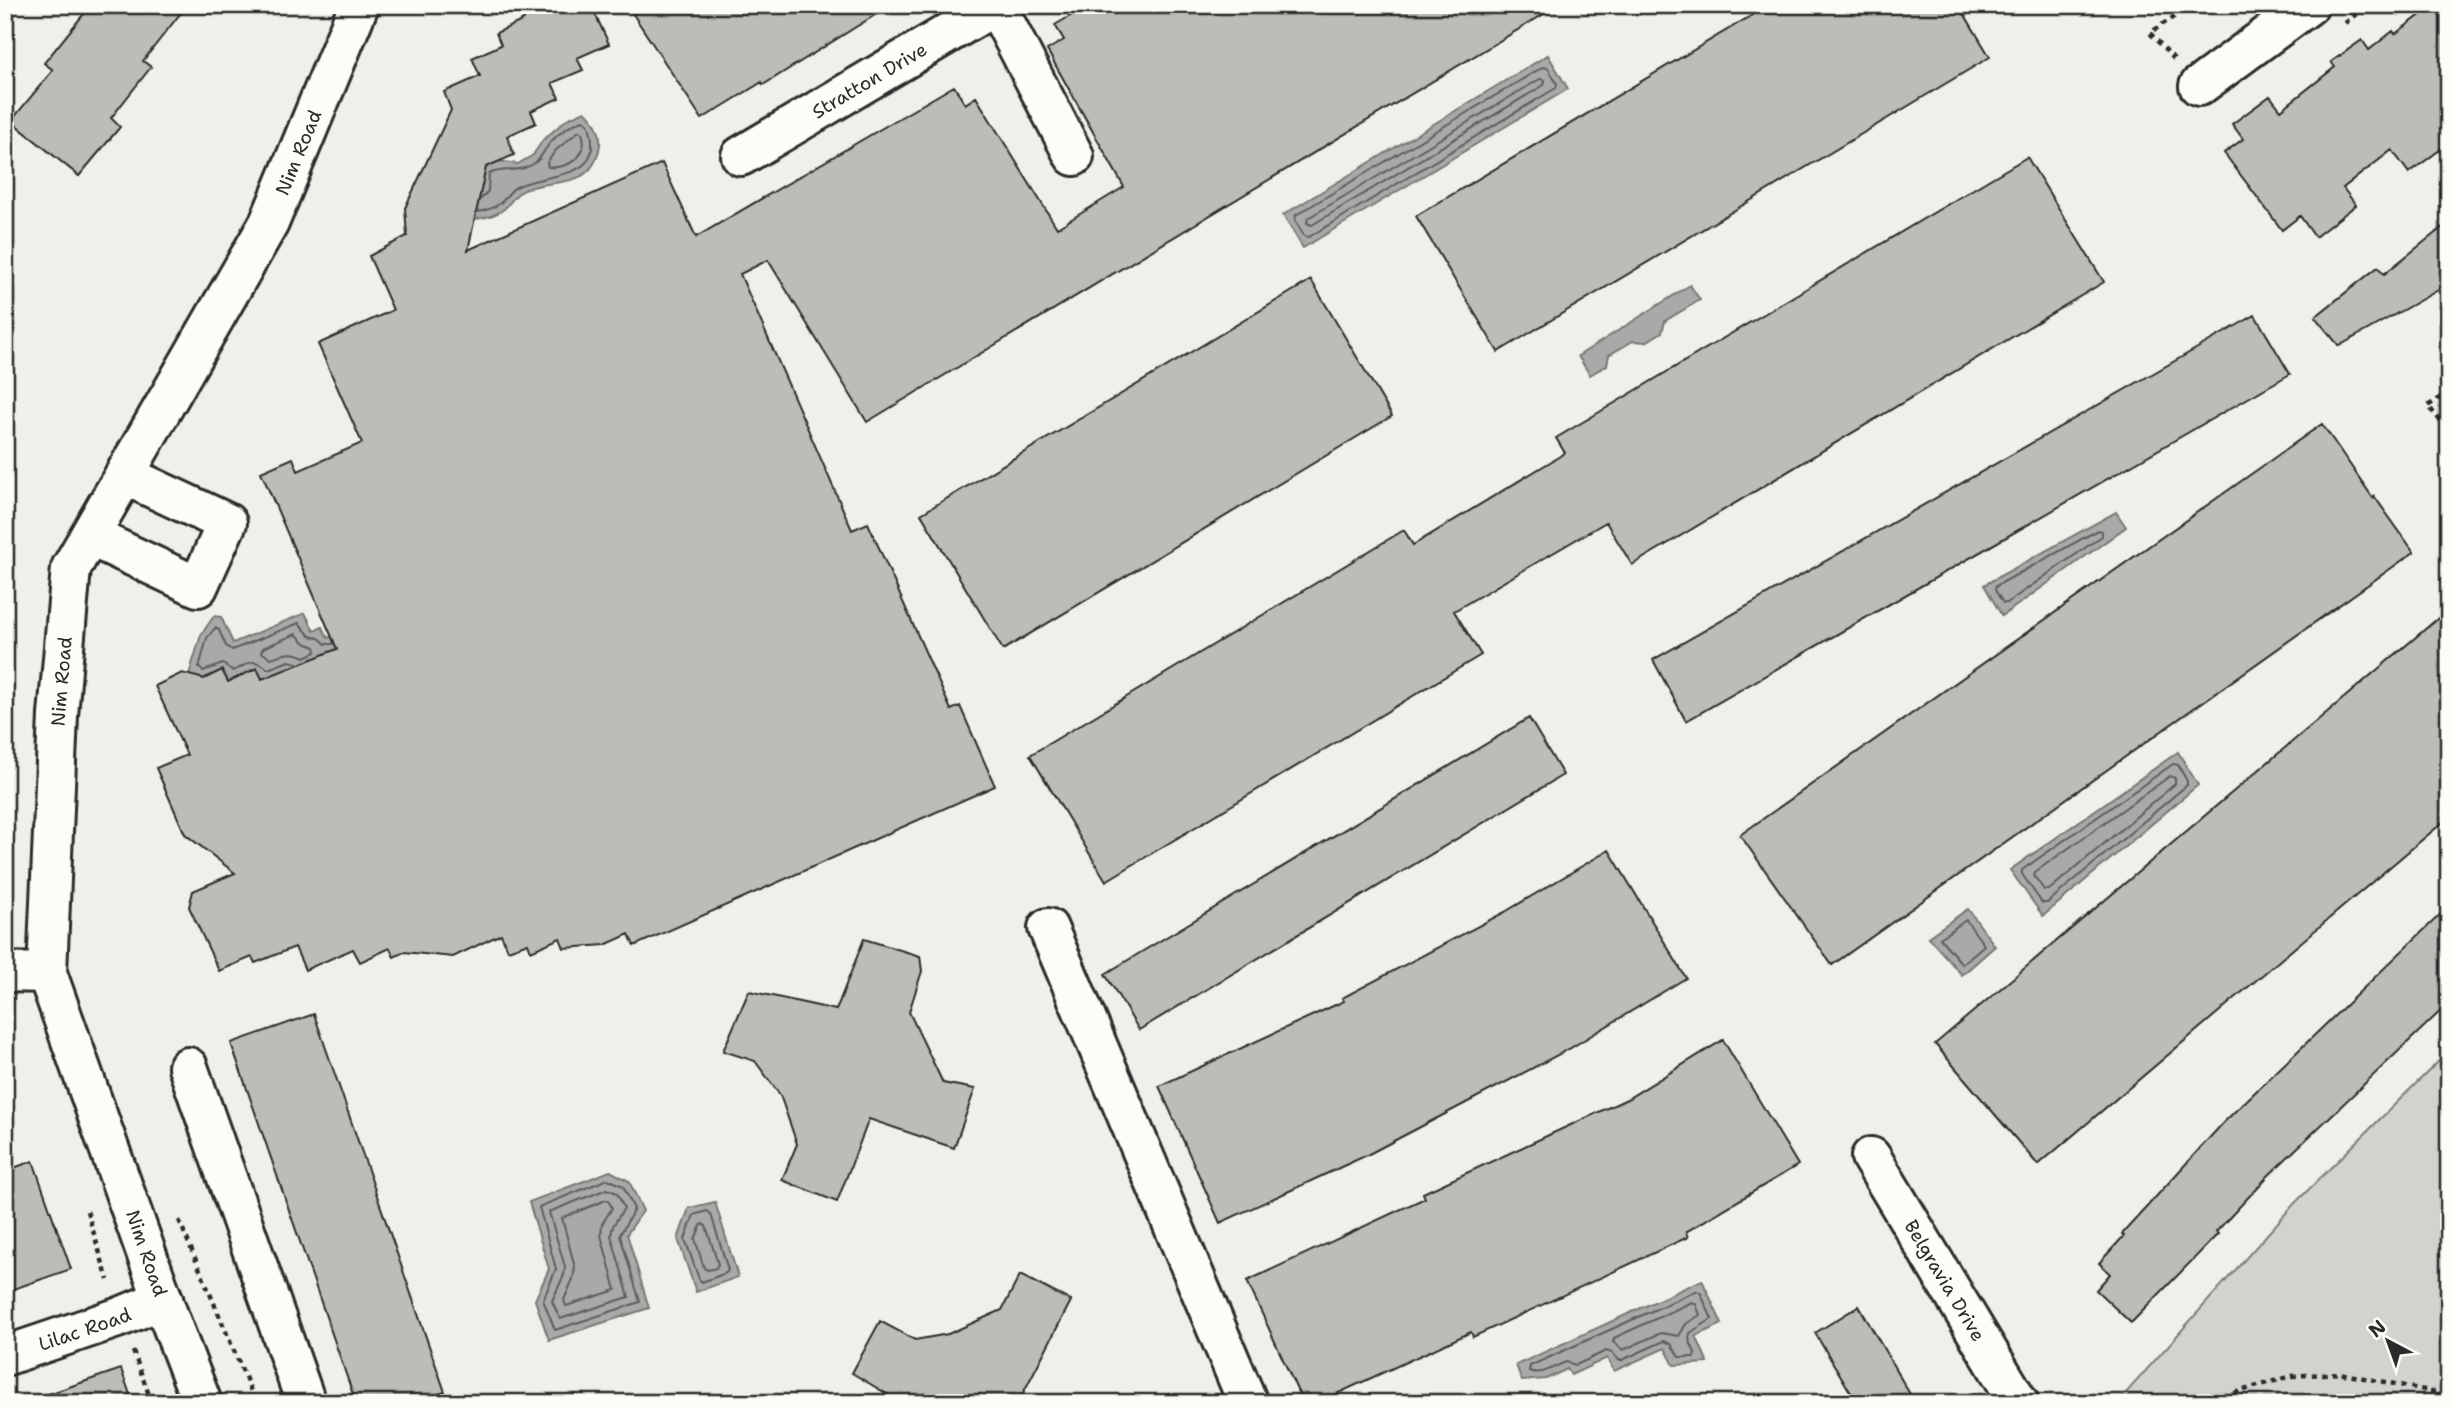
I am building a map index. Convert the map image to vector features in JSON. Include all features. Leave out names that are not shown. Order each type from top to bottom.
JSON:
[{"type":"street","name":"Nim Road","points":[[202,1403],[47,973],[58,715],[71,568],[269,223],[359,5]]},
{"type":"street","points":[[996,5],[1074,156]]},
{"type":"street","name":"Stratton Drive","points":[[741,156],[996,5]]},
{"type":"street","points":[[2199,86],[2309,5]]},
{"type":"street","points":[[90,536],[198,587],[227,523],[125,475]]},
{"type":"street","points":[[1048,928],[1248,1403]]},
{"type":"street","points":[[5,972],[47,973]]},
{"type":"street","points":[[188,1067],[306,1403]]},
{"type":"street","name":"Belgravia Drive","points":[[1871,1157],[2018,1403]]},
{"type":"street","name":"Lilac Road","points":[[5,1356],[120,1317],[163,1299]]},
{"type":"path","points":[[2191,5],[2150,33],[2199,86]]},
{"type":"path","points":[[2449,391],[2428,406],[2449,432]]},
{"type":"path","points":[[85,1205],[120,1317],[152,1403]]},
{"type":"path","points":[[179,1219],[257,1403]]},
{"type":"path","points":[[2217,1403],[2237,1392],[2292,1376],[2339,1373],[2440,1393],[2449,1392]]},
{"type":"path","points":[[2440,1393],[2442,1403]]},
{"type":"shaded area","points":[[2449,1051],[2449,1403],[2117,1403],[2295,1203]]},
{"type":"water","points":[[1548,55],[1568,89],[1303,248],[1283,215]]},
{"type":"water","points":[[585,111],[595,124],[600,139],[594,164],[586,173],[577,178],[519,193],[504,209],[492,216],[451,220],[477,171],[499,161],[518,164],[533,155],[543,140],[567,119]]},
{"type":"water","points":[[1690,285],[1700,300],[1665,321],[1662,332],[1646,342],[1633,341],[1609,355],[1607,365],[1590,375],[1578,356]]},
{"type":"water","points":[[2116,512],[2126,527],[2002,616],[1984,585]]},
{"type":"water","points":[[305,613],[314,631],[322,627],[328,638],[347,630],[397,633],[262,679],[257,668],[228,682],[222,670],[193,683],[189,675],[201,635],[214,616],[221,617],[233,643]]},
{"type":"water","points":[[2178,752],[2198,785],[2043,916],[2010,870]]},
{"type":"water","points":[[1968,909],[1995,946],[1962,975],[1928,937]]},
{"type":"water","points":[[610,1171],[629,1181],[643,1211],[627,1234],[649,1308],[549,1340],[535,1300],[549,1269],[529,1202]]},
{"type":"water","points":[[715,1202],[738,1277],[696,1292],[678,1239],[689,1208]]},
{"type":"water","points":[[1702,1280],[1722,1324],[1696,1336],[1708,1363],[1674,1365],[1665,1348],[1614,1371],[1607,1358],[1571,1375],[1567,1369],[1546,1379],[1522,1381],[1516,1365]]},
{"type":"building","points":[[91,5],[187,5],[143,61],[151,67],[111,118],[120,127],[79,176],[11,121],[53,70],[44,63]]},
{"type":"building","points":[[518,5],[591,5],[609,44],[577,58],[583,70],[552,83],[559,98],[531,111],[536,123],[507,136],[514,155],[486,167],[468,250],[662,163],[696,237],[954,86],[965,104],[976,97],[1057,228],[1124,187],[1047,50],[1064,40],[1055,25],[1089,5],[1559,5],[867,422],[768,260],[740,274],[852,530],[868,523],[951,710],[960,706],[995,786],[634,946],[629,934],[605,945],[564,948],[560,938],[531,951],[528,943],[508,950],[501,934],[453,957],[404,952],[394,957],[390,948],[360,962],[353,949],[305,970],[295,947],[255,963],[252,957],[219,971],[189,907],[193,891],[235,873],[185,834],[156,768],[187,755],[155,686],[182,673],[204,679],[222,670],[228,682],[257,668],[262,679],[337,649],[261,472],[293,458],[298,471],[362,443],[318,344],[393,310],[369,256],[407,236],[405,208],[451,110],[444,92],[480,76],[472,58],[501,45],[496,33],[524,20]]},
{"type":"building","points":[[627,5],[891,5],[763,85],[762,82],[702,119]]},
{"type":"building","points":[[1769,5],[1959,5],[1990,57],[1498,352],[1416,216]]},
{"type":"building","points":[[2434,5],[2449,5],[2449,143],[2409,173],[2392,150],[2343,188],[2356,205],[2315,237],[2300,216],[2282,230],[2224,153],[2243,139],[2232,124],[2270,96],[2281,110],[2335,67],[2331,62],[2362,40],[2369,50]]},
{"type":"building","points":[[2027,157],[2104,282],[1632,565],[1606,522],[1454,611],[1481,655],[1106,881],[1030,755],[1404,530],[1413,545],[1565,453],[1556,438]]},
{"type":"building","points":[[2449,222],[2449,284],[2339,346],[2315,317],[2378,267],[2384,274]]},
{"type":"building","points":[[1311,280],[1392,416],[1003,650],[921,514]]},
{"type":"building","points":[[2255,315],[2290,374],[1686,721],[1653,660]]},
{"type":"building","points":[[2322,424],[2414,552],[1832,965],[1740,835]]},
{"type":"building","points":[[2449,609],[2449,817],[2038,1165],[1935,1044]]},
{"type":"building","points":[[1529,718],[1563,775],[1139,1030],[1105,974]]},
{"type":"building","points":[[1609,850],[1686,978],[1569,1049],[1367,1155],[1220,1223],[1159,1086],[1344,1001],[1342,998],[1505,912]]},
{"type":"building","points":[[2449,906],[2449,1003],[2269,1175],[2216,1232],[2218,1234],[2131,1323],[2096,1290],[2110,1274],[2099,1263],[2224,1122]]},
{"type":"building","points":[[864,939],[920,956],[922,971],[909,1012],[943,1083],[975,1089],[954,1148],[869,1119],[837,1202],[782,1180],[797,1144],[780,1095],[755,1061],[723,1051],[749,991],[836,1010]]},
{"type":"building","points":[[314,1014],[445,1392],[413,1403],[356,1403],[231,1043]]},
{"type":"building","points":[[1723,1040],[1798,1165],[1686,1232],[1688,1237],[1473,1337],[1471,1332],[1317,1403],[1303,1403],[1247,1281],[1425,1198],[1423,1193],[1627,1099]]},
{"type":"building","points":[[33,1161],[71,1269],[5,1292],[5,1171]]},
{"type":"building","points":[[1020,1275],[1071,1301],[1018,1403],[902,1403],[852,1373],[880,1321],[915,1340],[948,1334],[1002,1310]]},
{"type":"building","points":[[1859,1306],[1915,1403],[1857,1403],[1815,1333]]},
{"type":"building","points":[[121,1369],[133,1403],[38,1403],[37,1398]]}]
